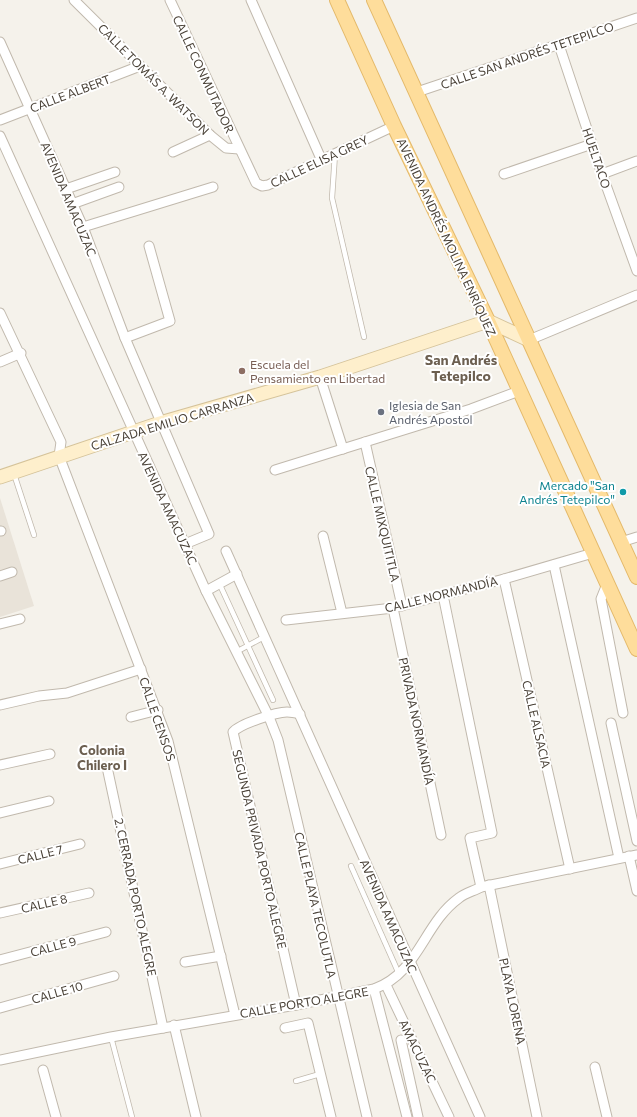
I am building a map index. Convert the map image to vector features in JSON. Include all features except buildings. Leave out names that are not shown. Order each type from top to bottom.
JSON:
[{"type":"main road","name":"AVENIDA ANDRÉS MOLINA ENRÍQUEZ","points":[[337,0],[394,126],[488,321],[637,649]]},
{"type":"main road","points":[[374,0],[637,577]]},
{"type":"street","name":"CALLE TOMÁS A. WATSON","points":[[74,0],[210,135],[226,148],[239,149]]},
{"type":"street","name":"CALLE CONMUTADOR","points":[[170,0],[239,149]]},
{"type":"street","points":[[251,0],[322,161]]},
{"type":"street","name":"CALLE SAN ANDRÉS TETEPILCO","points":[[417,92],[637,20]]},
{"type":"street","name":"AVENIDA AMACUZAC","points":[[0,42],[83,227],[125,338],[160,423],[209,534],[185,544]]},
{"type":"street","name":"HUELTACO","points":[[559,45],[602,174],[637,271]]},
{"type":"street","name":"CALLE ALBERT","points":[[0,120],[140,66]]},
{"type":"street","name":"CALLE ELISA GREY","points":[[239,149],[252,177],[256,183],[262,186],[268,185],[322,161],[394,126]]},
{"type":"street","points":[[173,152],[210,135]]},
{"type":"street","name":"AVENIDA AMACUZAC","points":[[0,136],[206,591],[268,717]]},
{"type":"street","points":[[504,174],[592,144]]},
{"type":"street","points":[[602,174],[637,161]]},
{"type":"street","points":[[66,189],[115,172]]},
{"type":"street","points":[[72,204],[119,187]]},
{"type":"street","points":[[83,227],[212,187]]},
{"type":"street","points":[[125,338],[170,320],[149,246]]},
{"type":"street","points":[[488,321],[529,340],[637,295]]},
{"type":"street","name":"CALLE CENSOS","points":[[0,313],[21,353],[61,442],[59,456],[158,710],[168,741],[235,1015]]},
{"type":"street","name":"CALZADA EMILIO CARRANZA","points":[[0,477],[160,423],[320,377],[488,321]]},
{"type":"street","points":[[0,362],[21,353]]},
{"type":"street","points":[[320,377],[343,449]]},
{"type":"street","points":[[275,470],[470,409],[519,391]]},
{"type":"street","name":"CALLE MIXQUITITLA","points":[[365,442],[397,607]]},
{"type":"street","points":[[323,536],[342,613]]},
{"type":"street","points":[[621,542],[637,538]]},
{"type":"street","name":"AVENIDA AMACUZAC","points":[[226,551],[480,1117]]},
{"type":"street","name":"CALLE NORMANDÍA","points":[[286,620],[397,607],[504,579],[593,553]]},
{"type":"street","points":[[554,565],[619,858]]},
{"type":"street","points":[[0,576],[12,572]]},
{"type":"street","points":[[206,591],[220,585],[237,574]]},
{"type":"street","name":"CALLE ALSACIA","points":[[504,579],[570,869]]},
{"type":"street","points":[[607,584],[601,599],[623,713]]},
{"type":"street","name":"PLAYA LORENA","points":[[443,595],[492,833],[470,838],[485,886],[537,1117]]},
{"type":"street","name":"PRIVADA NORMANDÍA","points":[[397,607],[441,835]]},
{"type":"street","points":[[0,624],[20,619]]},
{"type":"street","points":[[0,705],[39,696],[67,693],[141,669]]},
{"type":"street","points":[[131,717],[158,710]]},
{"type":"street","points":[[268,717],[286,712],[300,714]]},
{"type":"street","name":"CALLE PLAYA TECOLUTLA","points":[[268,717],[278,740],[337,998],[367,1117]]},
{"type":"street","name":"SEGUNDA PRIVADA PORTO ALEGRE","points":[[268,717],[237,727],[233,732],[296,1006]]},
{"type":"street","points":[[611,724],[637,841]]},
{"type":"street","points":[[0,765],[50,754]]},
{"type":"street","name":"2. CERRADA PORTO ALEGRE","points":[[107,767],[163,1028]]},
{"type":"street","points":[[0,813],[49,801]]},
{"type":"street","name":"CALLE 7","points":[[0,864],[80,844]]},
{"type":"street","points":[[633,856],[637,891]]},
{"type":"street","name":"CALLE PORTO ALEGRE","points":[[0,1060],[111,1036],[296,1006],[374,990],[386,985],[400,975],[410,963],[442,915],[459,898],[485,886],[633,856]]},
{"type":"street","name":"CALLE 8","points":[[0,913],[89,892]]},
{"type":"street","name":"CALLE 9","points":[[0,960],[106,932]]},
{"type":"street","points":[[185,962],[221,956]]},
{"type":"street","name":"CALLE 10","points":[[0,1008],[114,976]]},
{"type":"street","name":"AMACUZAC","points":[[386,985],[449,1117]]},
{"type":"street","points":[[374,990],[408,1117]]},
{"type":"street","points":[[285,1028],[308,1023],[331,1117]]},
{"type":"street","points":[[174,1025],[196,1117]]},
{"type":"street","points":[[401,1040],[418,1117]]},
{"type":"street","points":[[595,1067],[607,1117]]},
{"type":"street","points":[[43,1070],[56,1117]]},
{"type":"lane","points":[[335,154],[332,198],[364,337]]},
{"type":"lane","points":[[14,473],[34,535]]},
{"type":"lane","points":[[220,585],[273,700]]},
{"type":"lane","points":[[236,652],[264,637]]},
{"type":"lane","points":[[351,866],[400,975]]},
{"type":"lane","points":[[111,1036],[132,1117]]},
{"type":"lane","points":[[296,1081],[320,1074]]},
{"type":"shaded area","points":[[0,498],[34,606],[0,617]]},
{"type":"place","name":"Escuela del Pensamiento en Libertad","points":[[242,371]]},
{"type":"place","name":"Iglesia de San Andrés Apostol","points":[[381,412]]},
{"type":"place","name":"Mercado \"San Andrés Tetepilco\"","points":[[623,492]]},
{"type":"district","name":"San Andrés Tetepilco","points":[[461,368]]},
{"type":"district","name":"Colonia Chilero I","points":[[102,758]]}]
